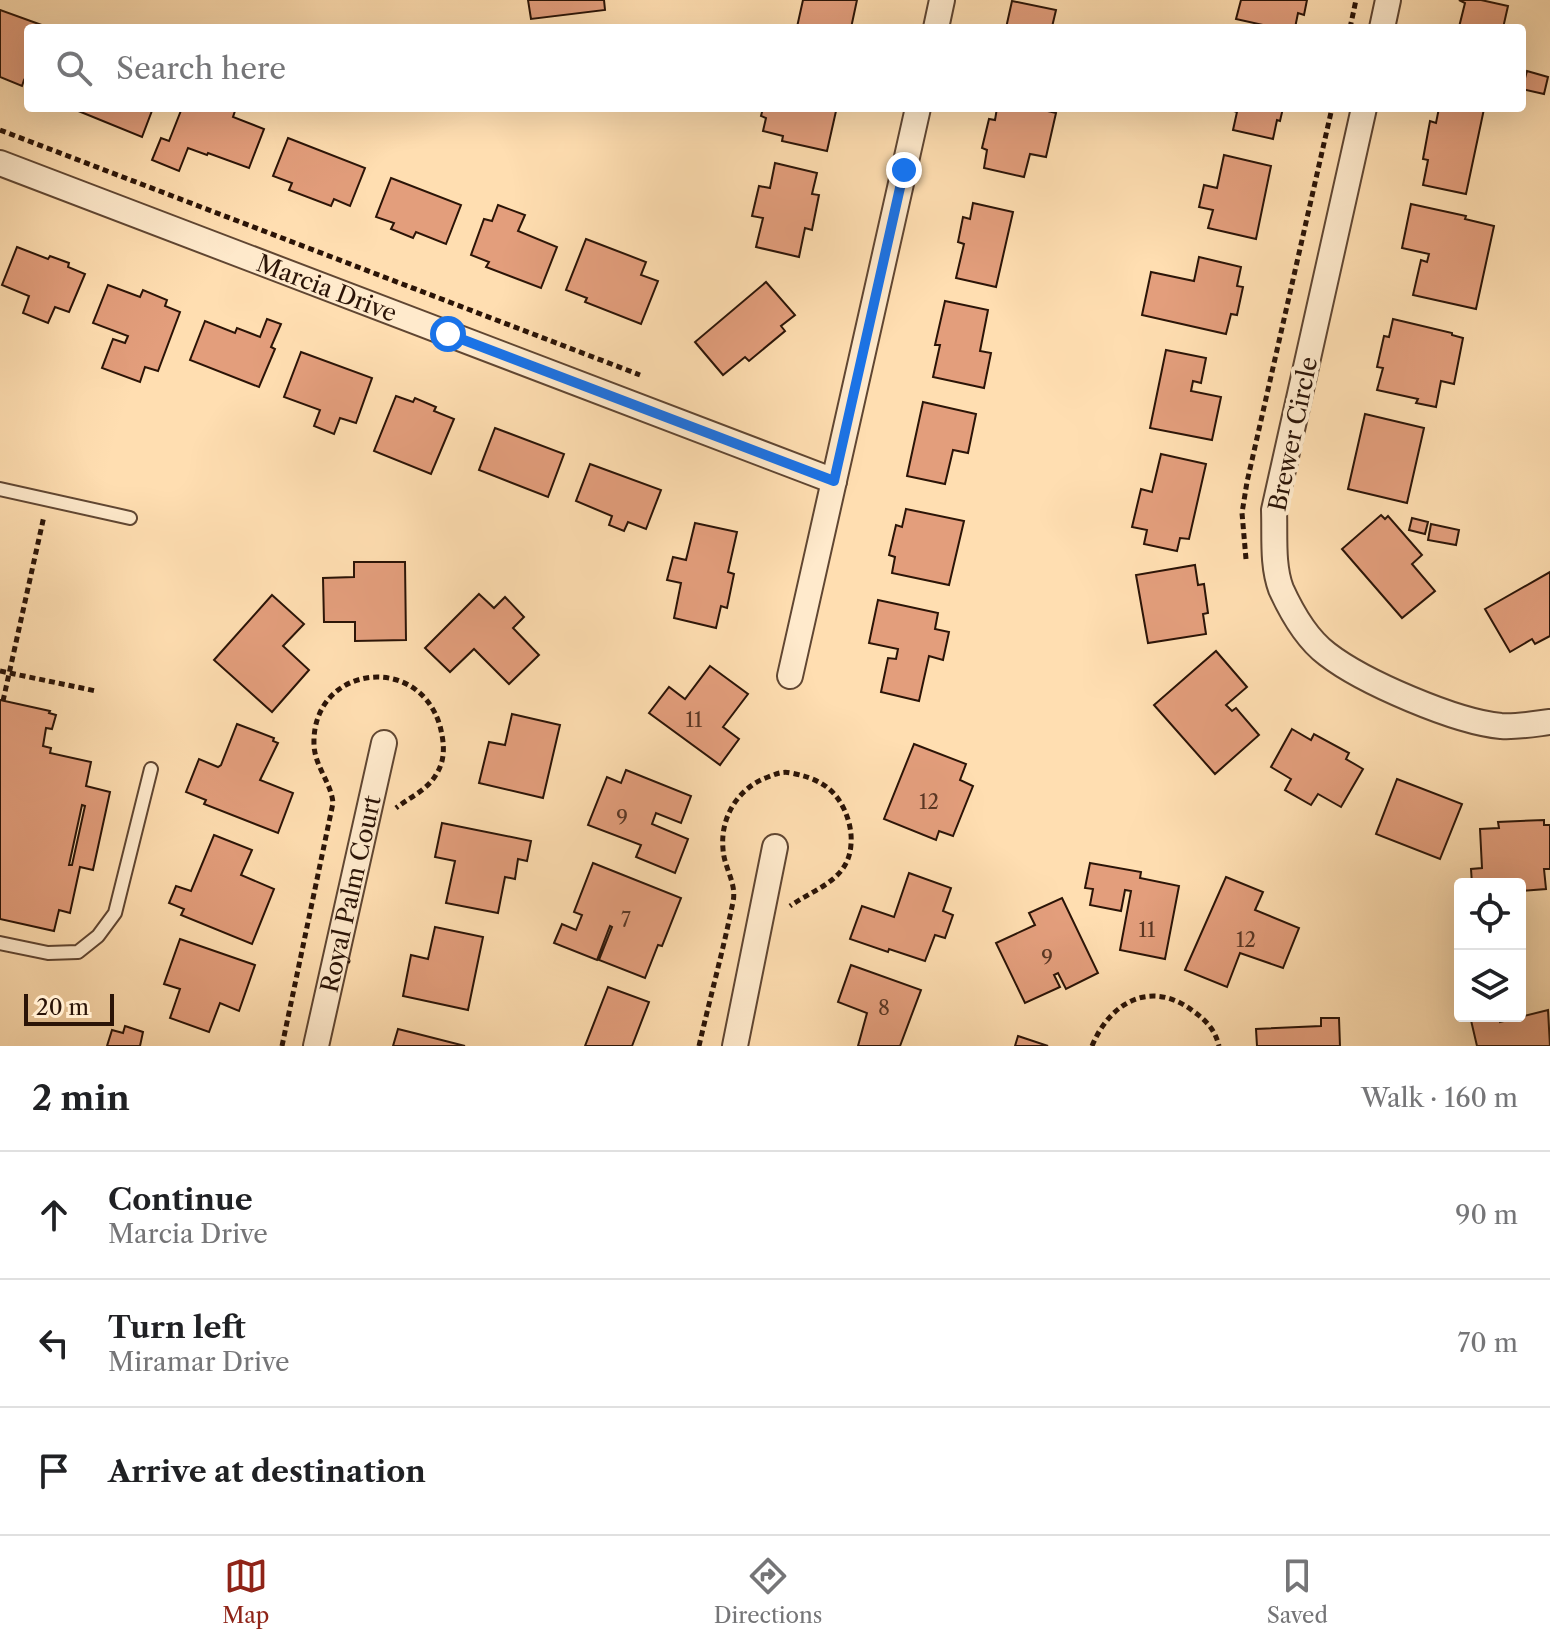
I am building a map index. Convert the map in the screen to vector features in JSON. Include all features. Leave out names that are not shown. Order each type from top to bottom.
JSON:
[{"type":"street","points":[[937,24],[942,0]]},
{"type":"street","points":[[1383,24],[1388,0]]},
{"type":"street","points":[[790,676],[917,112]]},
{"type":"street","name":"Brewer Circle","points":[[1363,112],[1274,510],[1276,570],[1281,587],[1294,615],[1324,653],[1365,678],[1465,720],[1520,727],[1550,722]]},
{"type":"street","name":"Marcia Drive","points":[[0,163],[834,481]]},
{"type":"street","name":"Royal Palm Court","points":[[316,1046],[384,743]]},
{"type":"street","points":[[735,1046],[775,847]]},
{"type":"lane","points":[[0,489],[130,518]]},
{"type":"lane","points":[[0,943],[48,953],[78,952],[98,936],[115,913],[151,769]]},
{"type":"path","points":[[1351,24],[1356,0]]},
{"type":"path","points":[[1248,569],[1243,546],[1242,513],[1247,482],[1331,112]]},
{"type":"path","points":[[0,130],[650,379]]},
{"type":"path","points":[[3,701],[48,500]]},
{"type":"path","points":[[0,671],[96,691]]},
{"type":"path","points":[[1092,1046],[1110,1014],[1125,1003],[1145,996],[1165,997],[1186,1005],[1206,1020],[1216,1034],[1219,1046]]},
{"type":"building","points":[[528,0],[604,0],[605,10],[531,19]]},
{"type":"building","points":[[803,0],[857,0],[852,24],[798,24]]},
{"type":"building","points":[[1241,0],[1307,0],[1304,15],[1298,13],[1296,24],[1259,24],[1236,19]]},
{"type":"building","points":[[1459,0],[1481,0],[1508,6],[1504,24],[1460,24],[1465,3]]},
{"type":"building","points":[[1012,1],[1056,10],[1053,24],[1007,24]]},
{"type":"building","points":[[0,10],[39,24],[24,24],[22,86],[0,77]]},
{"type":"building","points":[[1527,71],[1548,77],[1544,94],[1526,90]]},
{"type":"building","points":[[81,112],[151,112],[142,137]]},
{"type":"building","points":[[180,112],[235,112],[233,117],[264,129],[249,168],[188,148],[179,171],[152,160],[161,138],[169,141]]},
{"type":"building","points":[[762,112],[836,112],[827,151],[782,141],[783,136],[763,131],[766,118],[761,116]]},
{"type":"building","points":[[996,112],[1056,113],[1046,157],[1030,154],[1024,177],[984,168],[987,150],[982,148],[989,119],[995,120]]},
{"type":"building","points":[[1237,112],[1282,112],[1273,139],[1233,130]]},
{"type":"building","points":[[1438,112],[1483,112],[1466,194],[1423,185],[1428,160],[1423,159],[1430,121],[1436,123]]},
{"type":"building","points":[[288,138],[365,168],[350,206],[334,199],[331,206],[289,190],[292,183],[273,176]]},
{"type":"building","points":[[1224,155],[1271,166],[1256,239],[1208,228],[1213,210],[1199,207],[1204,185],[1217,188]]},
{"type":"building","points":[[775,163],[817,173],[812,194],[819,195],[812,230],[805,228],[799,257],[756,247],[763,218],[752,216],[759,186],[770,188]]},
{"type":"building","points":[[391,178],[461,205],[446,244],[416,232],[413,238],[391,229],[394,223],[376,217]]},
{"type":"building","points":[[973,203],[1013,212],[996,287],[956,278],[964,244],[958,242],[963,217],[970,219]]},
{"type":"building","points":[[1411,204],[1466,216],[1465,219],[1494,226],[1476,309],[1413,295],[1421,260],[1427,262],[1429,254],[1402,248]]},
{"type":"building","points":[[498,205],[525,215],[518,231],[557,247],[541,288],[486,267],[489,262],[471,255],[484,219],[492,221]]},
{"type":"building","points":[[586,239],[646,262],[641,275],[658,281],[641,324],[585,302],[587,298],[566,290]]},
{"type":"building","points":[[17,247],[69,263],[68,267],[85,274],[69,312],[55,307],[48,323],[23,313],[29,296],[2,285]]},
{"type":"building","points":[[1199,257],[1241,267],[1237,286],[1243,287],[1237,315],[1231,314],[1226,334],[1142,315],[1151,272],[1194,281]]},
{"type":"building","points":[[766,282],[795,315],[781,326],[785,331],[749,361],[745,357],[723,375],[695,342]]},
{"type":"building","points":[[108,285],[140,297],[143,290],[167,300],[165,306],[180,312],[158,371],[145,367],[140,382],[102,368],[113,339],[125,343],[128,336],[93,323]]},
{"type":"building","points":[[945,301],[988,310],[980,351],[991,353],[984,388],[933,377],[940,345],[935,345]]},
{"type":"building","points":[[267,319],[281,324],[271,347],[275,349],[259,387],[190,360],[205,321],[235,333],[237,328],[260,337]]},
{"type":"building","points":[[1393,319],[1463,338],[1454,384],[1441,381],[1436,407],[1416,403],[1418,399],[1377,390],[1383,368],[1377,367],[1384,336],[1389,337]]},
{"type":"building","points":[[1166,350],[1206,358],[1201,383],[1193,381],[1191,391],[1221,397],[1212,440],[1150,428]]},
{"type":"building","points":[[301,352],[372,378],[356,423],[340,418],[334,434],[314,426],[320,410],[284,397]]},
{"type":"building","points":[[396,396],[413,402],[415,398],[436,407],[434,411],[454,419],[431,474],[374,451]]},
{"type":"building","points":[[923,402],[976,414],[968,453],[953,450],[945,484],[907,476]]},
{"type":"building","points":[[1365,414],[1424,428],[1407,503],[1348,489]]},
{"type":"building","points":[[495,428],[564,454],[548,497],[479,470]]},
{"type":"building","points":[[1161,454],[1206,464],[1189,539],[1180,538],[1177,551],[1144,544],[1147,530],[1132,527],[1141,489],[1152,492]]},
{"type":"building","points":[[590,464],[661,490],[646,529],[628,522],[624,531],[609,525],[612,516],[576,501]]},
{"type":"building","points":[[906,509],[964,521],[949,585],[892,573],[895,557],[889,555],[896,525],[902,527]]},
{"type":"building","points":[[1381,515],[1385,519],[1388,516],[1422,555],[1412,564],[1435,591],[1402,618],[1342,549]]},
{"type":"building","points":[[1412,518],[1428,522],[1425,534],[1409,530]]},
{"type":"building","points":[[695,523],[737,532],[728,572],[734,574],[727,608],[721,606],[716,628],[674,618],[681,583],[667,580],[673,557],[686,560]]},
{"type":"building","points":[[1431,524],[1459,530],[1456,545],[1428,540]]},
{"type":"building","points":[[354,562],[405,562],[406,640],[355,641],[355,622],[324,622],[323,578],[354,577]]},
{"type":"building","points":[[1195,565],[1198,585],[1204,584],[1208,613],[1203,614],[1206,634],[1148,643],[1136,575]]},
{"type":"building","points":[[1550,572],[1550,636],[1535,644],[1532,639],[1510,652],[1485,609]]},
{"type":"building","points":[[479,594],[494,608],[505,597],[524,617],[513,628],[539,655],[509,684],[474,649],[450,672],[425,648]]},
{"type":"building","points":[[272,595],[304,624],[283,646],[309,670],[272,712],[214,660]]},
{"type":"building","points":[[878,600],[938,613],[935,629],[949,632],[943,660],[929,656],[919,701],[881,692],[888,658],[896,659],[898,649],[869,643]]},
{"type":"building","points":[[1216,651],[1247,687],[1226,705],[1232,711],[1236,708],[1259,735],[1215,774],[1154,705]]},
{"type":"building","points":[[710,666],[748,694],[723,727],[739,739],[720,765],[649,713],[669,687],[685,699]]},
{"type":"building","points":[[0,700],[56,715],[52,729],[46,728],[43,746],[51,748],[50,753],[91,762],[86,786],[110,792],[93,870],[80,867],[70,913],[59,910],[54,931],[0,919]],"holes":[[[82,805],[85,806],[72,865],[69,865]]]},
{"type":"building","points":[[512,714],[560,725],[543,798],[479,783],[489,742],[505,745]]},
{"type":"building","points":[[237,724],[274,738],[273,741],[278,743],[260,780],[293,793],[278,833],[204,804],[206,800],[186,792],[199,759],[218,767],[221,765]]},
{"type":"building","points":[[1292,729],[1311,740],[1314,734],[1349,753],[1346,759],[1363,769],[1341,807],[1318,794],[1311,805],[1285,790],[1291,779],[1271,767]]},
{"type":"building","points":[[914,744],[966,764],[960,780],[973,786],[953,836],[939,831],[936,840],[884,819]]},
{"type":"building","points":[[626,770],[691,796],[681,823],[656,813],[652,824],[688,839],[675,873],[636,857],[641,845],[588,825],[607,777],[621,783]]},
{"type":"building","points":[[1397,779],[1462,804],[1440,859],[1376,834]]},
{"type":"building","points":[[1544,820],[1544,825],[1550,825],[1550,869],[1544,869],[1546,889],[1526,891],[1526,878],[1472,878],[1471,869],[1482,868],[1480,829],[1499,828],[1498,822]]},
{"type":"building","points":[[442,823],[531,841],[527,861],[518,859],[515,879],[505,877],[498,913],[446,903],[455,861],[435,857]]},
{"type":"building","points":[[214,835],[252,850],[241,875],[274,889],[252,944],[181,915],[184,909],[169,903],[176,886],[191,891]]},
{"type":"building","points":[[593,863],[681,898],[645,978],[599,960],[610,926],[597,960],[554,943],[562,924],[576,930],[582,915],[574,912]]},
{"type":"building","points":[[1090,863],[1141,872],[1140,878],[1179,886],[1165,959],[1120,950],[1131,891],[1125,890],[1121,911],[1090,905],[1093,889],[1085,888]]},
{"type":"building","points":[[909,873],[951,888],[943,911],[953,915],[945,938],[935,935],[925,961],[850,939],[862,906],[894,917]]},
{"type":"building","points":[[1226,877],[1263,892],[1255,910],[1299,928],[1283,968],[1240,953],[1227,987],[1185,970]]},
{"type":"building","points":[[1062,898],[1098,973],[1066,989],[1058,973],[1054,975],[1060,987],[1025,1003],[996,943],[1035,925],[1029,913]]},
{"type":"building","points":[[435,927],[483,937],[468,1010],[403,996],[411,955],[428,959]]},
{"type":"building","points":[[180,939],[255,965],[239,1011],[220,1003],[209,1032],[170,1018],[180,989],[164,984]]},
{"type":"building","points":[[851,965],[921,990],[900,1046],[858,1046],[867,1013],[838,1002]]},
{"type":"building","points":[[608,987],[649,1002],[632,1046],[585,1046]]},
{"type":"building","points":[[1548,1010],[1550,1046],[1477,1046],[1471,1022],[1526,1022],[1526,1016]]},
{"type":"building","points":[[1321,1018],[1339,1018],[1340,1046],[1257,1046],[1256,1029],[1321,1026]]},
{"type":"building","points":[[125,1026],[143,1032],[140,1046],[107,1046],[112,1030],[123,1033]]},
{"type":"building","points":[[398,1029],[418,1034],[465,1046],[393,1046]]},
{"type":"building","points":[[1018,1036],[1048,1046],[1015,1046]]},
{"type":"route","points":[[448,334],[834,481],[904,170]]}]
